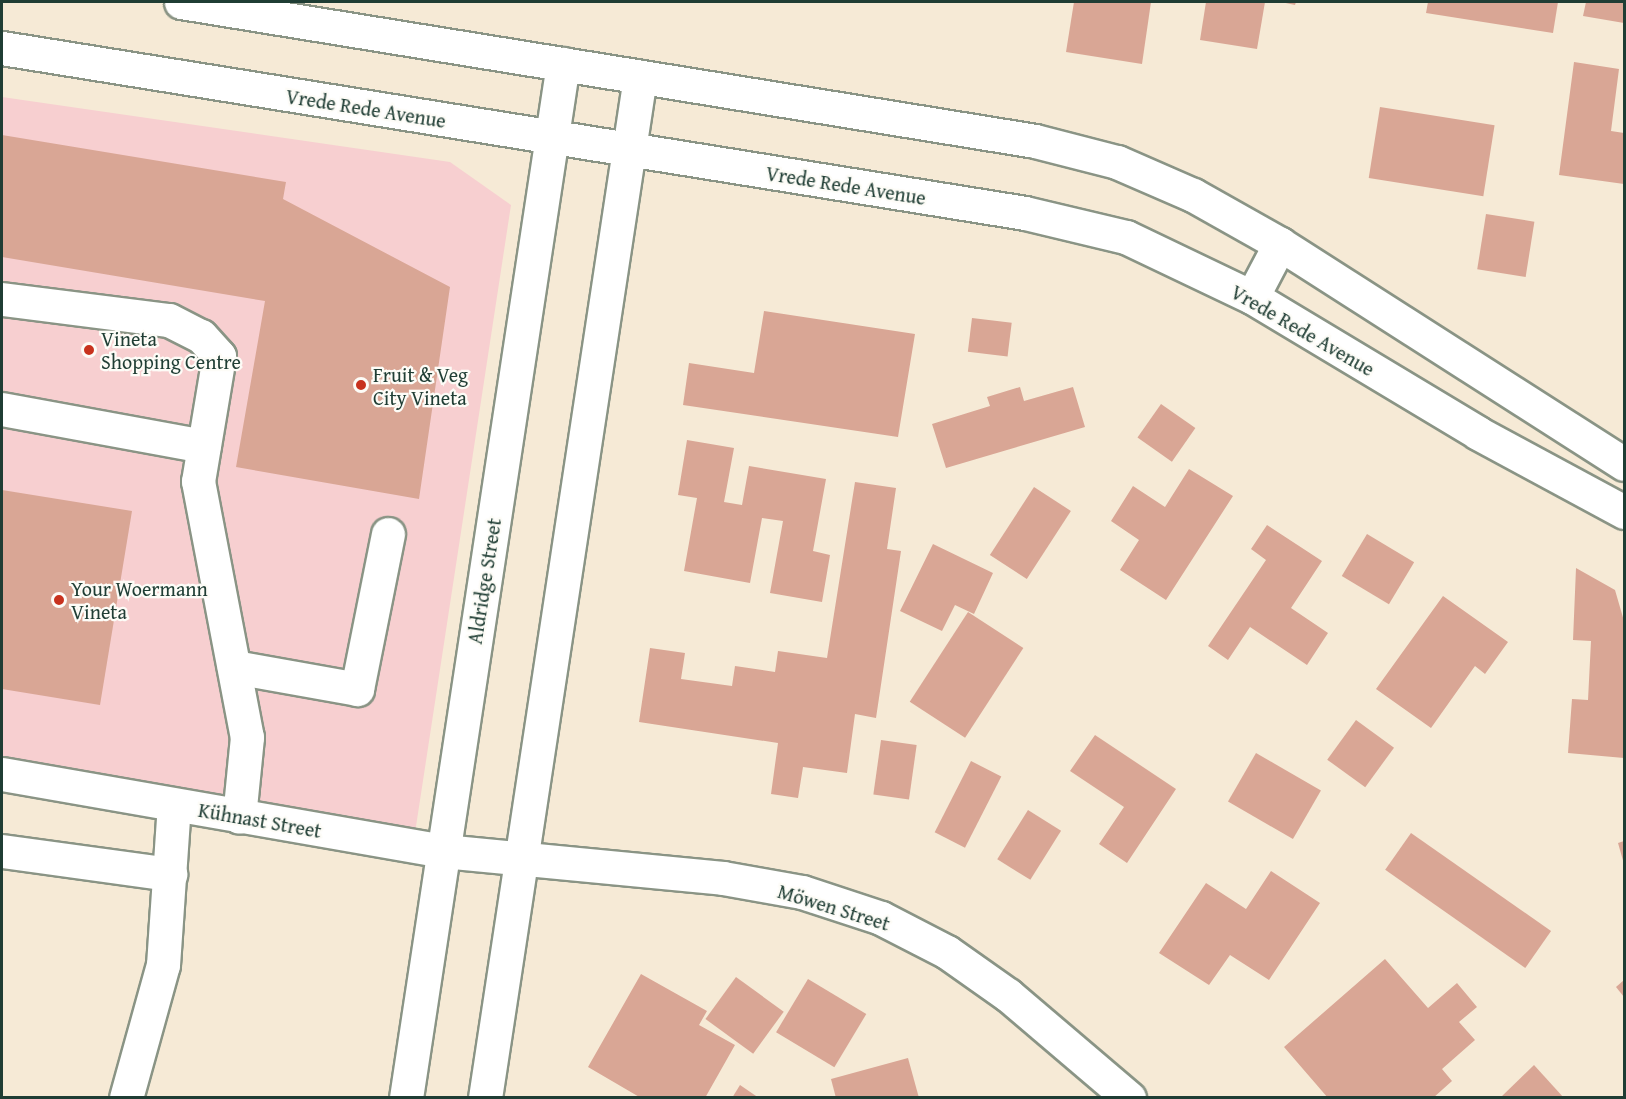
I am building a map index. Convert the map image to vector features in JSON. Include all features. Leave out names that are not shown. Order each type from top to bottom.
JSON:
[{"type":"street","points":[[181,2],[1035,141],[1118,162],[1193,195],[1280,244],[1624,464]]},
{"type":"street","name":"Vrede Rede Avenue","points":[[2,48],[629,151],[1025,213],[1126,237],[1252,297],[1478,433],[1624,512]]},
{"type":"street","name":"Aldridge Street","points":[[406,1098],[563,64]]},
{"type":"street","points":[[485,1098],[519,861],[640,77]]},
{"type":"street","points":[[1252,297],[1280,244]]},
{"type":"street","points":[[2,299],[169,320],[201,336],[219,356],[198,481],[247,737],[239,817]]},
{"type":"street","points":[[2,409],[204,446]]},
{"type":"street","points":[[234,667],[357,689],[388,534]]},
{"type":"street","name":"Kühnast Street","points":[[2,774],[239,817],[443,851],[519,861]]},
{"type":"street","points":[[126,1098],[163,965],[174,805]]},
{"type":"street","points":[[2,851],[170,874]]},
{"type":"street","name":"Möwen Street","points":[[519,861],[723,878],[802,892],[881,918],[947,952],[1008,995],[1121,1094]]},
{"type":"shaded area","points":[[2,97],[450,162],[511,205],[413,846],[2,774]]},
{"type":"building","points":[[1074,2],[1151,2],[1142,64],[1066,52]]},
{"type":"building","points":[[1206,2],[1265,2],[1257,49],[1200,40]]},
{"type":"building","points":[[1428,2],[1558,2],[1553,33],[1426,13]]},
{"type":"building","points":[[1586,2],[1624,2],[1624,23],[1583,16]]},
{"type":"building","points":[[1574,62],[1619,69],[1611,131],[1624,133],[1624,184],[1559,175]]},
{"type":"building","points":[[1380,107],[1495,125],[1483,196],[1369,178]]},
{"type":"building","points":[[2,135],[286,182],[283,199],[450,287],[419,499],[236,467],[265,301],[2,257]]},
{"type":"building","points":[[1486,214],[1534,222],[1526,277],[1477,269]]},
{"type":"building","points":[[764,311],[915,334],[898,437],[683,405],[689,363],[754,373]]},
{"type":"building","points":[[972,318],[1012,323],[1008,357],[968,352]]},
{"type":"building","points":[[1020,387],[1024,401],[1073,387],[1085,427],[946,468],[932,424],[990,406],[987,397]]},
{"type":"building","points":[[1161,404],[1195,428],[1172,462],[1137,438]]},
{"type":"building","points":[[687,440],[734,448],[724,502],[742,505],[749,466],[826,479],[813,551],[830,555],[822,602],[770,593],[783,521],[762,518],[750,583],[684,571],[697,498],[678,495]]},
{"type":"building","points":[[1189,469],[1233,496],[1166,600],[1120,570],[1139,540],[1111,521],[1133,486],[1165,507]]},
{"type":"building","points":[[855,482],[896,488],[887,549],[901,551],[876,718],[855,714],[847,773],[803,767],[798,798],[771,794],[778,743],[639,722],[650,648],[685,653],[681,679],[732,686],[735,666],[775,672],[778,651],[827,658]]},
{"type":"building","points":[[1034,487],[1071,511],[1027,579],[990,555]]},
{"type":"building","name":"Your Woermann Vineta","points":[[2,490],[132,511],[100,705],[2,689]]},
{"type":"building","points":[[1267,525],[1322,561],[1291,608],[1328,633],[1307,665],[1250,627],[1228,660],[1208,646],[1266,560],[1251,549]]},
{"type":"building","points":[[1367,534],[1414,562],[1389,604],[1342,576]]},
{"type":"building","points":[[933,544],[993,573],[974,614],[955,605],[942,631],[900,611]]},
{"type":"building","points":[[1576,568],[1615,590],[1624,621],[1624,758],[1568,753],[1572,699],[1588,700],[1591,641],[1573,640]]},
{"type":"building","points":[[1443,596],[1508,642],[1485,674],[1475,666],[1431,728],[1376,689]]},
{"type":"building","points":[[968,612],[1023,648],[965,738],[910,702]]},
{"type":"building","points":[[1356,720],[1394,748],[1365,787],[1327,760]]},
{"type":"building","points":[[1095,735],[1176,789],[1127,863],[1099,844],[1124,807],[1070,771]]},
{"type":"building","points":[[881,740],[917,745],[909,799],[873,794]]},
{"type":"building","points":[[1256,753],[1321,790],[1293,839],[1228,801]]},
{"type":"building","points":[[971,761],[1001,776],[965,848],[935,832]]},
{"type":"building","points":[[1028,810],[1061,831],[1030,880],[997,859]]},
{"type":"building","points":[[1411,833],[1551,931],[1525,968],[1385,870]]},
{"type":"building","points":[[1624,841],[1624,864],[1618,843]]},
{"type":"building","points":[[1271,871],[1320,903],[1269,980],[1230,955],[1209,985],[1159,953],[1206,883],[1246,909]]},
{"type":"building","points":[[1385,959],[1428,1008],[1457,983],[1477,1007],[1459,1022],[1475,1040],[1442,1069],[1452,1081],[1433,1098],[1328,1098],[1284,1047]]},
{"type":"building","points":[[641,974],[707,1011],[699,1025],[735,1045],[705,1098],[641,1098],[588,1067]]},
{"type":"building","points":[[736,977],[784,1012],[753,1054],[705,1019]]},
{"type":"building","points":[[808,979],[866,1014],[834,1067],[776,1032]]},
{"type":"building","points":[[1624,980],[1624,997],[1616,987]]},
{"type":"building","points":[[908,1058],[919,1098],[836,1098],[831,1079]]},
{"type":"building","points":[[1534,1065],[1564,1098],[1500,1098]]},
{"type":"building","points":[[740,1085],[759,1098],[732,1098]]},
{"type":"place","name":"Vineta Shopping Centre","points":[[89,350]]},
{"type":"place","name":"Fruit & Veg City Vineta","points":[[361,385]]},
{"type":"place","name":"Your Woermann Vineta","points":[[59,600]]}]
